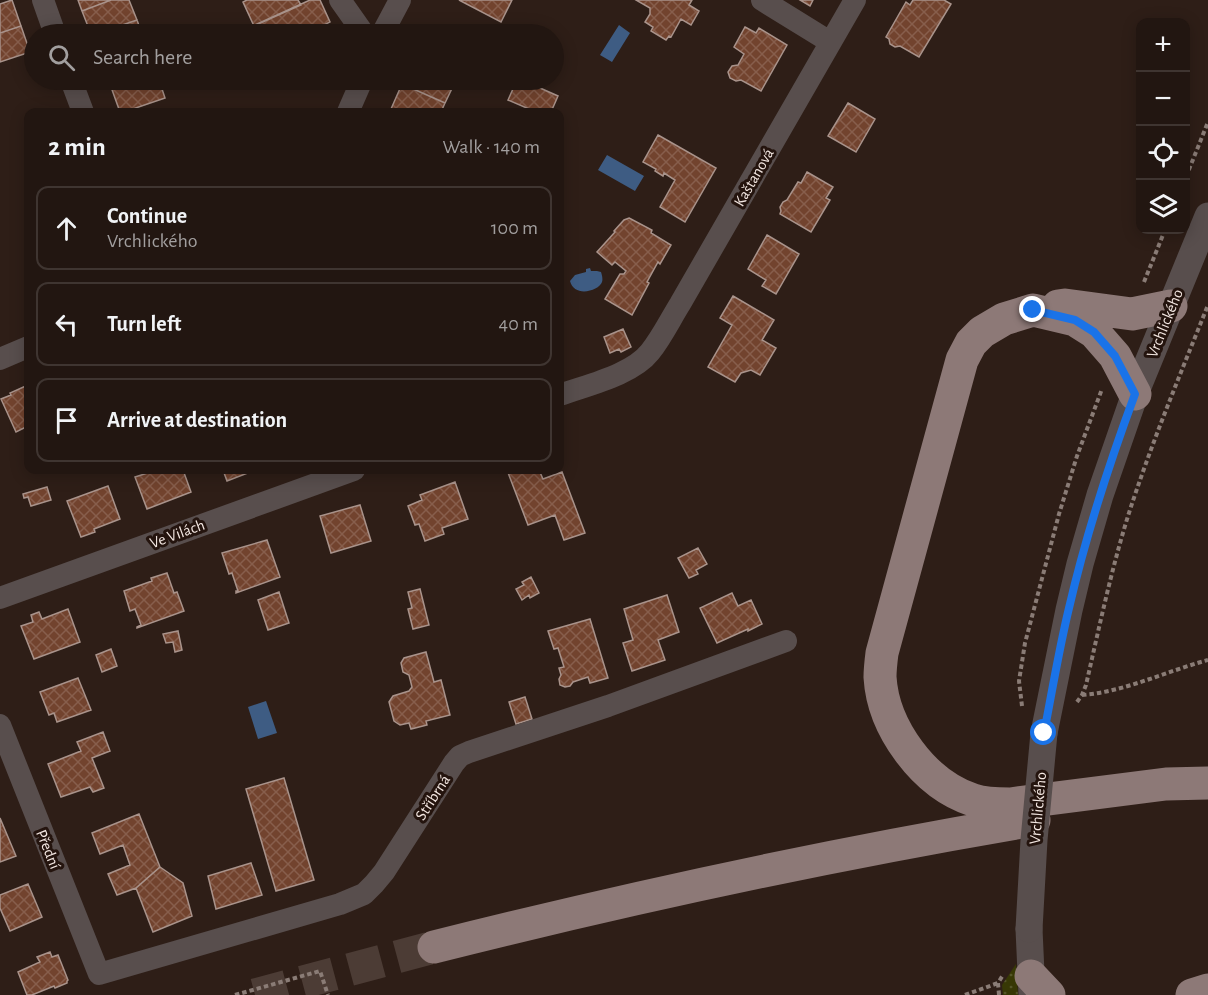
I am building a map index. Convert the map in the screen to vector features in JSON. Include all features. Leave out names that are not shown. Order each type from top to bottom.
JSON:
[{"type":"main road","points":[[1171,306],[1132,314],[1065,305],[1033,310],[1004,319],[982,332],[971,343],[962,360],[882,653],[880,677],[885,704],[894,727],[913,758],[944,784],[971,800],[1010,804],[1166,784],[1208,783]]},
{"type":"main road","points":[[1033,310],[1075,320],[1094,332],[1115,356],[1135,394]]},
{"type":"main road","points":[[434,947],[730,877],[873,848],[1208,792]]},
{"type":"main road","points":[[1192,995],[1208,990]]},
{"type":"street","points":[[43,0],[51,24]]},
{"type":"street","points":[[340,0],[357,24]]},
{"type":"street","points":[[387,24],[400,0]]},
{"type":"street","points":[[762,0],[830,42]]},
{"type":"street","name":"Kaštanová","points":[[564,394],[622,373],[650,353],[855,0]]},
{"type":"street","points":[[75,90],[82,108]]},
{"type":"street","points":[[350,108],[358,90]]},
{"type":"street","name":"Vrchlického","points":[[1038,988],[1029,928],[1034,840],[1044,733],[1069,609],[1110,465],[1135,394],[1208,216]]},
{"type":"street","points":[[0,359],[24,349]]},
{"type":"street","name":"Ve Vilách","points":[[0,598],[343,474]]},
{"type":"street","name":"Stříbrná","points":[[99,974],[339,904],[364,894],[384,872],[444,777],[460,756],[619,702],[786,641]]},
{"type":"street","name":"Přední","points":[[0,725],[99,974]]},
{"type":"path","points":[[1190,165],[1208,122]]},
{"type":"path","points":[[1208,305],[1150,449],[1128,516],[1082,695],[1112,690],[1208,660]]},
{"type":"path","points":[[235,995],[320,971],[328,995]]},
{"type":"path","points":[[965,995],[998,983],[999,995]]},
{"type":"shaded area","points":[[1016,964],[1018,995],[1003,995],[1002,985]]},
{"type":"water","points":[[619,25],[630,33],[612,62],[600,55]]},
{"type":"water","points":[[607,155],[644,176],[635,191],[598,170]]},
{"type":"water","points":[[590,268],[591,271],[601,272],[602,282],[592,290],[576,290],[570,281],[575,275],[586,272],[586,269]]},
{"type":"water","points":[[266,701],[277,733],[258,739],[248,707]]},
{"type":"building","points":[[12,0],[21,26],[0,33],[0,4]]},
{"type":"building","points":[[78,0],[111,0],[82,11]]},
{"type":"building","points":[[111,0],[129,0],[137,20],[125,24],[87,24],[82,11]]},
{"type":"building","points":[[247,0],[298,0],[301,5],[258,24],[253,24],[243,2]]},
{"type":"building","points":[[310,0],[320,0],[330,22],[326,24],[257,24]]},
{"type":"building","points":[[459,0],[512,0],[501,22]]},
{"type":"building","points":[[636,0],[692,0],[689,5],[699,11],[691,25],[681,19],[671,37],[669,36],[666,40],[651,31],[653,27],[645,22],[650,14],[650,8]]},
{"type":"building","points":[[800,0],[813,0],[810,6]]},
{"type":"building","points":[[913,0],[944,0],[951,4],[919,57],[900,46],[895,47],[890,44],[886,37],[906,2],[910,5]]},
{"type":"building","points":[[137,20],[138,24],[125,24]]},
{"type":"building","points":[[21,26],[24,35],[24,54],[0,62],[0,33]]},
{"type":"building","points":[[745,27],[756,33],[759,28],[787,45],[761,91],[741,80],[736,81],[730,78],[728,72],[732,66],[738,65],[744,54],[734,47]]},
{"type":"building","points":[[112,90],[162,90],[165,98],[136,108],[119,108]]},
{"type":"building","points":[[399,90],[416,90],[445,103],[443,108],[391,108]]},
{"type":"building","points":[[416,90],[451,90],[445,103]]},
{"type":"building","points":[[512,90],[544,90],[558,96],[553,108],[527,108],[508,100]]},
{"type":"building","points":[[848,103],[875,119],[856,152],[828,136]]},
{"type":"building","points":[[658,135],[716,168],[685,222],[660,207],[675,180],[664,173],[663,176],[643,162]]},
{"type":"building","points":[[807,172],[833,187],[826,198],[830,200],[811,232],[780,214],[783,202],[787,200],[798,182],[801,183]]},
{"type":"building","points":[[629,218],[652,230],[651,233],[671,245],[660,264],[658,262],[632,315],[605,299],[620,274],[626,271],[615,262],[612,265],[597,252],[624,220]]},
{"type":"building","points":[[767,235],[799,254],[776,294],[762,286],[766,280],[748,269]]},
{"type":"building","points":[[733,296],[774,320],[762,340],[776,348],[760,375],[751,370],[741,373],[735,382],[708,367],[732,325],[720,318]]},
{"type":"building","points":[[623,329],[631,347],[621,352],[619,349],[610,353],[604,337]]},
{"type":"building","points":[[24,387],[24,428],[16,432],[1,399],[11,395],[10,393]]},
{"type":"building","points":[[144,474],[184,474],[191,492],[147,509],[135,477]]},
{"type":"building","points":[[224,474],[245,474],[227,481]]},
{"type":"building","points":[[509,474],[541,474],[543,479],[563,474],[585,533],[564,540],[555,515],[528,525]]},
{"type":"building","points":[[455,482],[468,519],[442,528],[444,534],[425,541],[419,524],[415,525],[408,506],[422,500],[420,495]]},
{"type":"building","points":[[108,486],[120,519],[94,529],[95,532],[81,537],[67,501]]},
{"type":"building","points":[[47,487],[51,500],[31,506],[28,497],[24,498],[23,494]]},
{"type":"building","points":[[360,505],[371,541],[331,553],[320,516]]},
{"type":"building","points":[[267,540],[280,577],[236,593],[238,591],[232,573],[229,574],[222,553]]},
{"type":"building","points":[[698,548],[707,564],[696,570],[698,574],[689,578],[678,558]]},
{"type":"building","points":[[167,573],[184,611],[137,628],[141,625],[135,609],[130,611],[124,591]]},
{"type":"building","points":[[531,577],[539,593],[530,598],[529,595],[522,600],[516,589],[524,585],[522,582]]},
{"type":"building","points":[[420,589],[429,625],[413,629],[408,609],[412,608],[408,592]]},
{"type":"building","points":[[279,592],[289,623],[268,630],[258,600]]},
{"type":"building","points":[[732,593],[738,606],[751,600],[762,624],[717,643],[700,608]]},
{"type":"building","points":[[667,595],[679,632],[658,640],[665,660],[632,671],[623,643],[633,640],[624,609]]},
{"type":"building","points":[[68,609],[80,642],[34,659],[21,626],[33,622],[31,615],[39,612],[42,619]]},
{"type":"building","points":[[590,619],[608,678],[590,683],[588,677],[573,682],[570,686],[560,685],[559,668],[564,667],[558,648],[554,649],[548,631]]},
{"type":"building","points":[[178,631],[182,650],[175,652],[173,642],[166,643],[163,634]]},
{"type":"building","points":[[111,649],[117,666],[102,672],[96,655]]},
{"type":"building","points":[[426,652],[434,682],[441,680],[450,715],[426,721],[427,725],[411,729],[409,723],[400,725],[394,721],[389,702],[393,696],[409,691],[412,687],[409,675],[403,672],[401,663],[404,658]]},
{"type":"building","points":[[78,678],[91,710],[57,722],[54,713],[49,715],[40,692]]},
{"type":"building","points":[[525,697],[532,719],[516,724],[509,702]]},
{"type":"building","points":[[103,732],[110,751],[92,758],[104,788],[93,792],[90,787],[61,797],[48,764],[81,751],[77,742]]},
{"type":"building","points":[[284,778],[314,880],[276,891],[246,789]]},
{"type":"building","points":[[139,814],[160,867],[136,888],[117,895],[108,874],[130,865],[123,845],[100,854],[92,833]]},
{"type":"building","points":[[0,818],[16,856],[0,862]]},
{"type":"building","points":[[251,863],[262,895],[216,909],[208,876]]},
{"type":"building","points":[[160,867],[183,883],[192,916],[153,932],[136,888]]},
{"type":"building","points":[[28,884],[42,917],[10,931],[0,908],[0,895]]},
{"type":"building","points":[[50,952],[52,957],[58,955],[68,980],[67,983],[27,995],[18,972],[40,962],[37,957]]},
{"type":"tunnel","points":[[255,995],[434,947]]},
{"type":"route","points":[[1033,310],[1075,320],[1094,332],[1115,356],[1135,394],[1100,495],[1080,564],[1044,733]]}]
